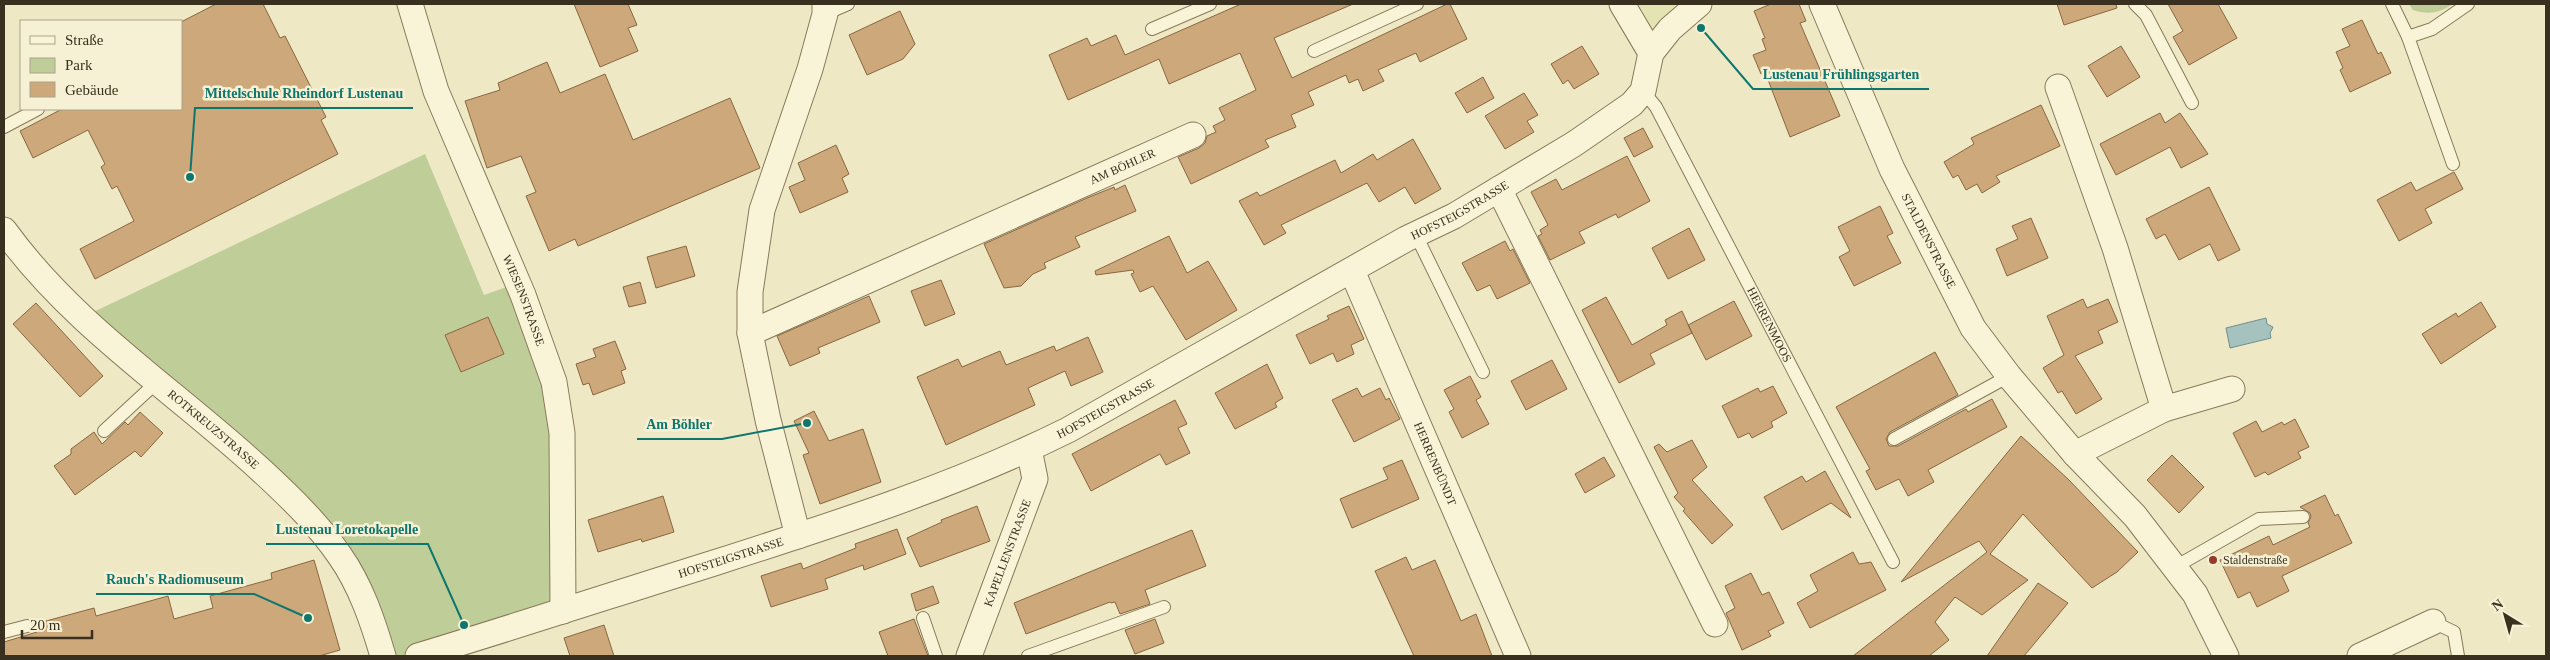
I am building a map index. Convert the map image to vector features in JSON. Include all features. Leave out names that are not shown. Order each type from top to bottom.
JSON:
[{"type":"street","name":"WIESENSTRASSE","points":[[410,4],[436,92],[523,295],[554,382],[562,433],[563,610]]},
{"type":"street","points":[[1622,4],[1651,53]]},
{"type":"street","points":[[1643,92],[1651,53],[1670,29],[1699,4]]},
{"type":"street","name":"STALDENSTRASSE","points":[[1822,4],[1892,169],[1973,328],[2009,376],[2076,454],[2135,516],[2175,567],[2195,594],[2226,656]]},
{"type":"street","points":[[798,536],[768,420],[750,333],[750,292],[754,249],[762,210],[810,69],[825,9]]},
{"type":"street","points":[[2058,87],[2114,248],[2164,409]]},
{"type":"street","name":"HOFSTEIGSTRASSE","points":[[418,656],[798,536],[901,500],[1029,449],[1499,189],[1574,144],[1632,104],[1643,92]]},
{"type":"street","name":"AM BÖHLER","points":[[750,333],[1193,134]]},
{"type":"street","points":[[1499,189],[1715,624]]},
{"type":"street","name":"ROTKREUZSTRASSE","points":[[8,247],[77,312],[157,382],[236,447],[305,512],[340,556],[361,595],[383,656]]},
{"type":"street","name":"HERRENBÜNDT","points":[[1352,271],[1518,656]]},
{"type":"street","points":[[2076,454],[2164,409],[2232,389]]},
{"type":"street","name":"KAPELLENSTRASSE","points":[[969,656],[1035,479],[1029,449]]},
{"type":"street","points":[[2360,656],[2433,622]]},
{"type":"lane","points":[[825,9],[848,4]]},
{"type":"lane","points":[[1152,29],[1210,4]]},
{"type":"lane","points":[[1314,51],[1417,4]]},
{"type":"lane","points":[[2135,4],[2146,15],[2192,103]]},
{"type":"lane","points":[[2392,4],[2408,37],[2453,164]]},
{"type":"lane","points":[[2408,37],[2432,29],[2468,4]]},
{"type":"lane","name":"HERRENMOOS","points":[[1643,92],[1656,107],[1893,562]]},
{"type":"lane","points":[[4,127],[36,110]]},
{"type":"lane","points":[[1416,235],[1483,372]]},
{"type":"lane","points":[[1894,439],[2009,376]]},
{"type":"lane","points":[[104,431],[157,382]]},
{"type":"lane","points":[[2175,567],[2259,519],[2303,517]]},
{"type":"lane","points":[[1028,656],[1164,607]]},
{"type":"lane","points":[[923,618],[936,656]]},
{"type":"lane","points":[[2433,622],[2454,632],[2458,656]]},
{"type":"lane","points":[[4,632],[27,626]]},
{"type":"green space","points":[[1622,4],[1699,4],[1651,53]]},
{"type":"green space","points":[[2409,4],[2453,4],[2439,11],[2429,13],[2413,10]]},
{"type":"green space","points":[[425,154],[484,295],[518,283],[556,393],[563,611],[418,656],[383,656],[340,557],[83,317]]},
{"type":"water","points":[[2266,318],[2267,324],[2273,327],[2270,333],[2271,338],[2230,348],[2226,328]]},
{"type":"building","points":[[216,4],[263,4],[280,38],[285,36],[326,117],[321,120],[338,154],[95,279],[80,249],[134,221],[117,186],[112,189],[101,167],[105,164],[88,130],[33,158],[20,131],[60,110],[182,110],[182,21]]},
{"type":"building","points":[[574,4],[628,4],[637,25],[628,28],[638,51],[600,67]]},
{"type":"building","points":[[1241,4],[1353,4],[1274,38],[1292,78],[1447,4],[1450,4],[1467,39],[1420,62],[1416,53],[1378,70],[1384,81],[1363,91],[1358,79],[1349,83],[1346,75],[1308,92],[1314,105],[1291,115],[1296,127],[1265,140],[1269,147],[1191,184],[1178,157],[1199,148],[1205,143],[1207,136],[1216,132],[1213,126],[1225,120],[1219,108],[1256,90],[1240,53],[1169,84],[1159,59],[1068,100],[1049,55],[1087,38],[1091,46],[1116,35],[1125,55]]},
{"type":"building","points":[[1771,4],[1799,4],[1806,21],[1800,23],[1840,116],[1790,137],[1765,72],[1761,74],[1753,55],[1766,50],[1762,39],[1765,38],[1754,11]]},
{"type":"building","points":[[2057,4],[2116,4],[2117,8],[2064,25]]},
{"type":"building","points":[[2168,4],[2218,4],[2237,38],[2189,65],[2173,37],[2183,31]]},
{"type":"building","points":[[900,11],[915,44],[903,59],[867,75],[849,35]]},
{"type":"building","points":[[2362,20],[2378,54],[2381,52],[2391,73],[2350,92],[2340,70],[2343,68],[2336,52],[2350,46],[2342,29]]},
{"type":"building","points":[[1582,46],[1599,74],[1574,89],[1568,80],[1563,84],[1551,64]]},
{"type":"building","points":[[2121,46],[2140,77],[2107,97],[2088,66]]},
{"type":"building","points":[[547,62],[560,93],[605,74],[633,140],[730,98],[760,168],[578,246],[575,239],[549,251],[526,196],[536,192],[521,156],[487,168],[465,101],[500,90],[498,83]]},
{"type":"building","points":[[1483,77],[1494,98],[1467,113],[1455,93]]},
{"type":"building","points":[[1524,93],[1538,115],[1527,121],[1534,132],[1505,149],[1485,116]]},
{"type":"building","points":[[2041,105],[2060,146],[1996,176],[2000,182],[1982,193],[1977,184],[1966,190],[1958,175],[1953,178],[1944,162],[1974,144],[1971,138]]},
{"type":"building","points":[[2160,113],[2165,123],[2180,113],[2208,154],[2181,168],[2170,147],[2116,175],[2100,144]]},
{"type":"building","points":[[1643,128],[1653,147],[1634,157],[1624,138]]},
{"type":"building","points":[[1413,139],[1441,189],[1415,204],[1405,187],[1379,202],[1367,183],[1281,225],[1286,233],[1264,245],[1239,201],[1257,192],[1260,196],[1335,160],[1341,173],[1373,154],[1377,160]]},
{"type":"building","points":[[836,145],[849,174],[842,178],[848,192],[800,213],[789,187],[805,180],[798,163]]},
{"type":"building","points":[[1627,156],[1650,201],[1618,218],[1616,214],[1579,232],[1585,243],[1550,260],[1538,236],[1542,234],[1540,230],[1548,225],[1531,192],[1556,179],[1562,190]]},
{"type":"building","points":[[2454,172],[2463,189],[2425,209],[2432,223],[2399,241],[2377,200],[2411,182],[2416,191]]},
{"type":"building","points":[[1125,185],[1136,211],[1075,237],[1080,247],[1044,263],[1046,268],[1033,274],[1021,286],[1004,288],[984,244],[1087,198],[1114,187],[1115,190]]},
{"type":"building","points":[[2209,187],[2240,250],[2218,261],[2210,244],[2179,260],[2165,234],[2156,239],[2146,219]]},
{"type":"building","points":[[1880,206],[1893,233],[1887,236],[1901,263],[1854,286],[1839,257],[1850,251],[1838,227]]},
{"type":"building","points":[[2031,218],[2048,258],[2007,276],[1996,249],[2018,239],[2012,226]]},
{"type":"building","points":[[1689,228],[1705,260],[1668,279],[1652,248]]},
{"type":"building","points":[[1169,236],[1187,273],[1208,261],[1237,310],[1186,340],[1153,286],[1140,292],[1131,274],[1134,273],[1133,270],[1096,275],[1095,271]]},
{"type":"building","points":[[1505,241],[1510,251],[1513,249],[1530,283],[1497,299],[1490,285],[1477,291],[1462,263]]},
{"type":"building","points":[[686,246],[695,276],[656,288],[647,257]]},
{"type":"building","points":[[941,280],[955,314],[925,326],[911,291]]},
{"type":"building","points":[[640,282],[646,303],[629,307],[623,287]]},
{"type":"building","points":[[869,296],[880,322],[818,348],[820,353],[790,366],[777,336]]},
{"type":"building","points":[[1606,297],[1632,345],[1667,325],[1665,320],[1682,311],[1692,333],[1650,354],[1655,364],[1619,383],[1582,310]]},
{"type":"building","points":[[2083,299],[2087,308],[2108,299],[2118,322],[2098,331],[2103,343],[2075,356],[2102,399],[2076,414],[2062,391],[2058,393],[2043,368],[2064,355],[2047,316]]},
{"type":"building","points":[[1734,301],[1752,336],[1706,360],[1688,325]]},
{"type":"building","points":[[2481,302],[2496,327],[2441,364],[2422,334],[2456,313],[2458,317]]},
{"type":"building","points":[[36,303],[103,376],[80,397],[13,324]]},
{"type":"building","points":[[1349,306],[1364,339],[1351,345],[1354,354],[1337,362],[1333,353],[1310,364],[1296,335],[1329,319],[1327,316]]},
{"type":"building","points":[[488,317],[504,354],[461,372],[445,335]]},
{"type":"building","points":[[1088,337],[1103,372],[1071,386],[1065,371],[1028,388],[1035,405],[946,445],[917,377],[958,359],[962,367],[1000,351],[1006,365],[1054,346],[1056,351]]},
{"type":"building","points":[[615,341],[626,369],[621,371],[625,383],[593,395],[589,383],[583,385],[576,364],[596,357],[593,349]]},
{"type":"building","points":[[1935,352],[1958,395],[1890,432],[1886,439],[1889,446],[1898,446],[1966,409],[1968,412],[1992,399],[2007,427],[1928,470],[1934,482],[1908,496],[1899,479],[1876,490],[1866,471],[1870,469],[1836,407]]},
{"type":"building","points":[[1552,360],[1567,389],[1526,410],[1511,381]]},
{"type":"building","points":[[1267,364],[1283,398],[1275,403],[1277,407],[1235,429],[1215,393]]},
{"type":"building","points":[[1470,376],[1481,397],[1476,400],[1489,424],[1462,438],[1449,412],[1454,409],[1444,390]]},
{"type":"building","points":[[1773,386],[1787,413],[1771,422],[1773,427],[1752,438],[1749,433],[1738,438],[1722,406],[1758,388],[1760,392]]},
{"type":"building","points":[[1357,388],[1362,397],[1380,388],[1386,400],[1389,398],[1400,419],[1354,442],[1332,400]]},
{"type":"building","points":[[1175,400],[1187,424],[1178,428],[1190,453],[1166,465],[1160,454],[1091,491],[1072,454]]},
{"type":"building","points":[[814,411],[829,441],[863,429],[881,482],[820,504],[803,455],[809,453],[794,421]]},
{"type":"building","points":[[140,412],[163,433],[141,457],[135,451],[75,495],[54,466],[71,454],[71,449],[94,432],[102,444],[125,422],[128,425]]},
{"type":"building","points":[[2295,419],[2309,447],[2298,452],[2301,458],[2268,475],[2265,472],[2255,477],[2233,433],[2256,421],[2262,432],[2282,422],[2284,425]]},
{"type":"building","points":[[2021,436],[2068,479],[2138,552],[2117,572],[2092,588],[2023,514],[1990,554],[2028,580],[1982,615],[1955,597],[1935,622],[1949,640],[1929,656],[1853,656],[1987,552],[1979,541],[1901,582]]},
{"type":"building","points":[[1692,440],[1707,467],[1692,480],[1733,525],[1712,544],[1683,511],[1685,509],[1674,497],[1678,493],[1654,447],[1659,444],[1667,452]]},
{"type":"building","points":[[2172,455],[2204,487],[2179,513],[2147,480]]},
{"type":"building","points":[[1604,457],[1615,476],[1585,493],[1575,474]]},
{"type":"building","points":[[1402,460],[1419,499],[1352,528],[1340,499],[1388,479],[1383,468]]},
{"type":"building","points":[[1825,471],[1851,518],[1831,503],[1782,530],[1764,497],[1802,476],[1806,482]]},
{"type":"building","points":[[2325,495],[2335,516],[2338,514],[2352,543],[2282,576],[2289,591],[2257,607],[2250,592],[2238,598],[2220,560],[2269,536],[2273,545],[2310,527],[2308,523],[2311,517],[2310,513],[2300,507]]},
{"type":"building","points":[[663,496],[674,532],[642,542],[641,539],[598,552],[588,520]]},
{"type":"building","points":[[977,506],[990,541],[920,567],[907,538],[942,522],[941,520]]},
{"type":"building","points":[[897,529],[906,554],[864,570],[863,565],[825,579],[828,589],[771,607],[761,576],[801,563],[803,569],[856,548],[855,544]]},
{"type":"building","points":[[1192,530],[1206,566],[1145,590],[1150,604],[1120,614],[1115,602],[1110,602],[1026,634],[1014,603]]},
{"type":"building","points":[[1853,552],[1859,564],[1871,562],[1886,590],[1810,628],[1797,603],[1818,591],[1810,575]]},
{"type":"building","points":[[1406,557],[1412,570],[1435,560],[1461,621],[1476,614],[1492,656],[1414,656],[1375,571]]},
{"type":"building","points":[[314,560],[340,650],[319,656],[4,656],[4,642],[37,632],[35,624],[94,608],[96,616],[168,596],[174,619],[213,608],[210,596],[272,579],[271,573]]},
{"type":"building","points":[[1751,573],[1762,595],[1769,592],[1784,623],[1768,631],[1771,636],[1742,650],[1726,613],[1735,608],[1725,586]]},
{"type":"building","points":[[2038,583],[2068,603],[2024,656],[1987,656]]},
{"type":"building","points":[[933,586],[939,603],[916,611],[911,594]]},
{"type":"building","points":[[914,619],[928,656],[888,656],[879,632]]},
{"type":"building","points":[[1155,619],[1164,643],[1135,654],[1125,630]]},
{"type":"building","points":[[604,625],[614,656],[570,656],[564,638]]},
{"type":"place","name":"Lustenau Frühlingsgarten","points":[[1701,28]]},
{"type":"place","name":"Mittelschule Rheindorf Lustenau","points":[[190,177]]},
{"type":"place","name":"Am Böhler","points":[[807,423]]},
{"type":"place","name":"Staldenstraße","points":[[2213,560]]},
{"type":"place","name":"Rauch's Radiomuseum","points":[[308,618]]},
{"type":"place","name":"Lustenau Loretokapelle","points":[[464,625]]}]
